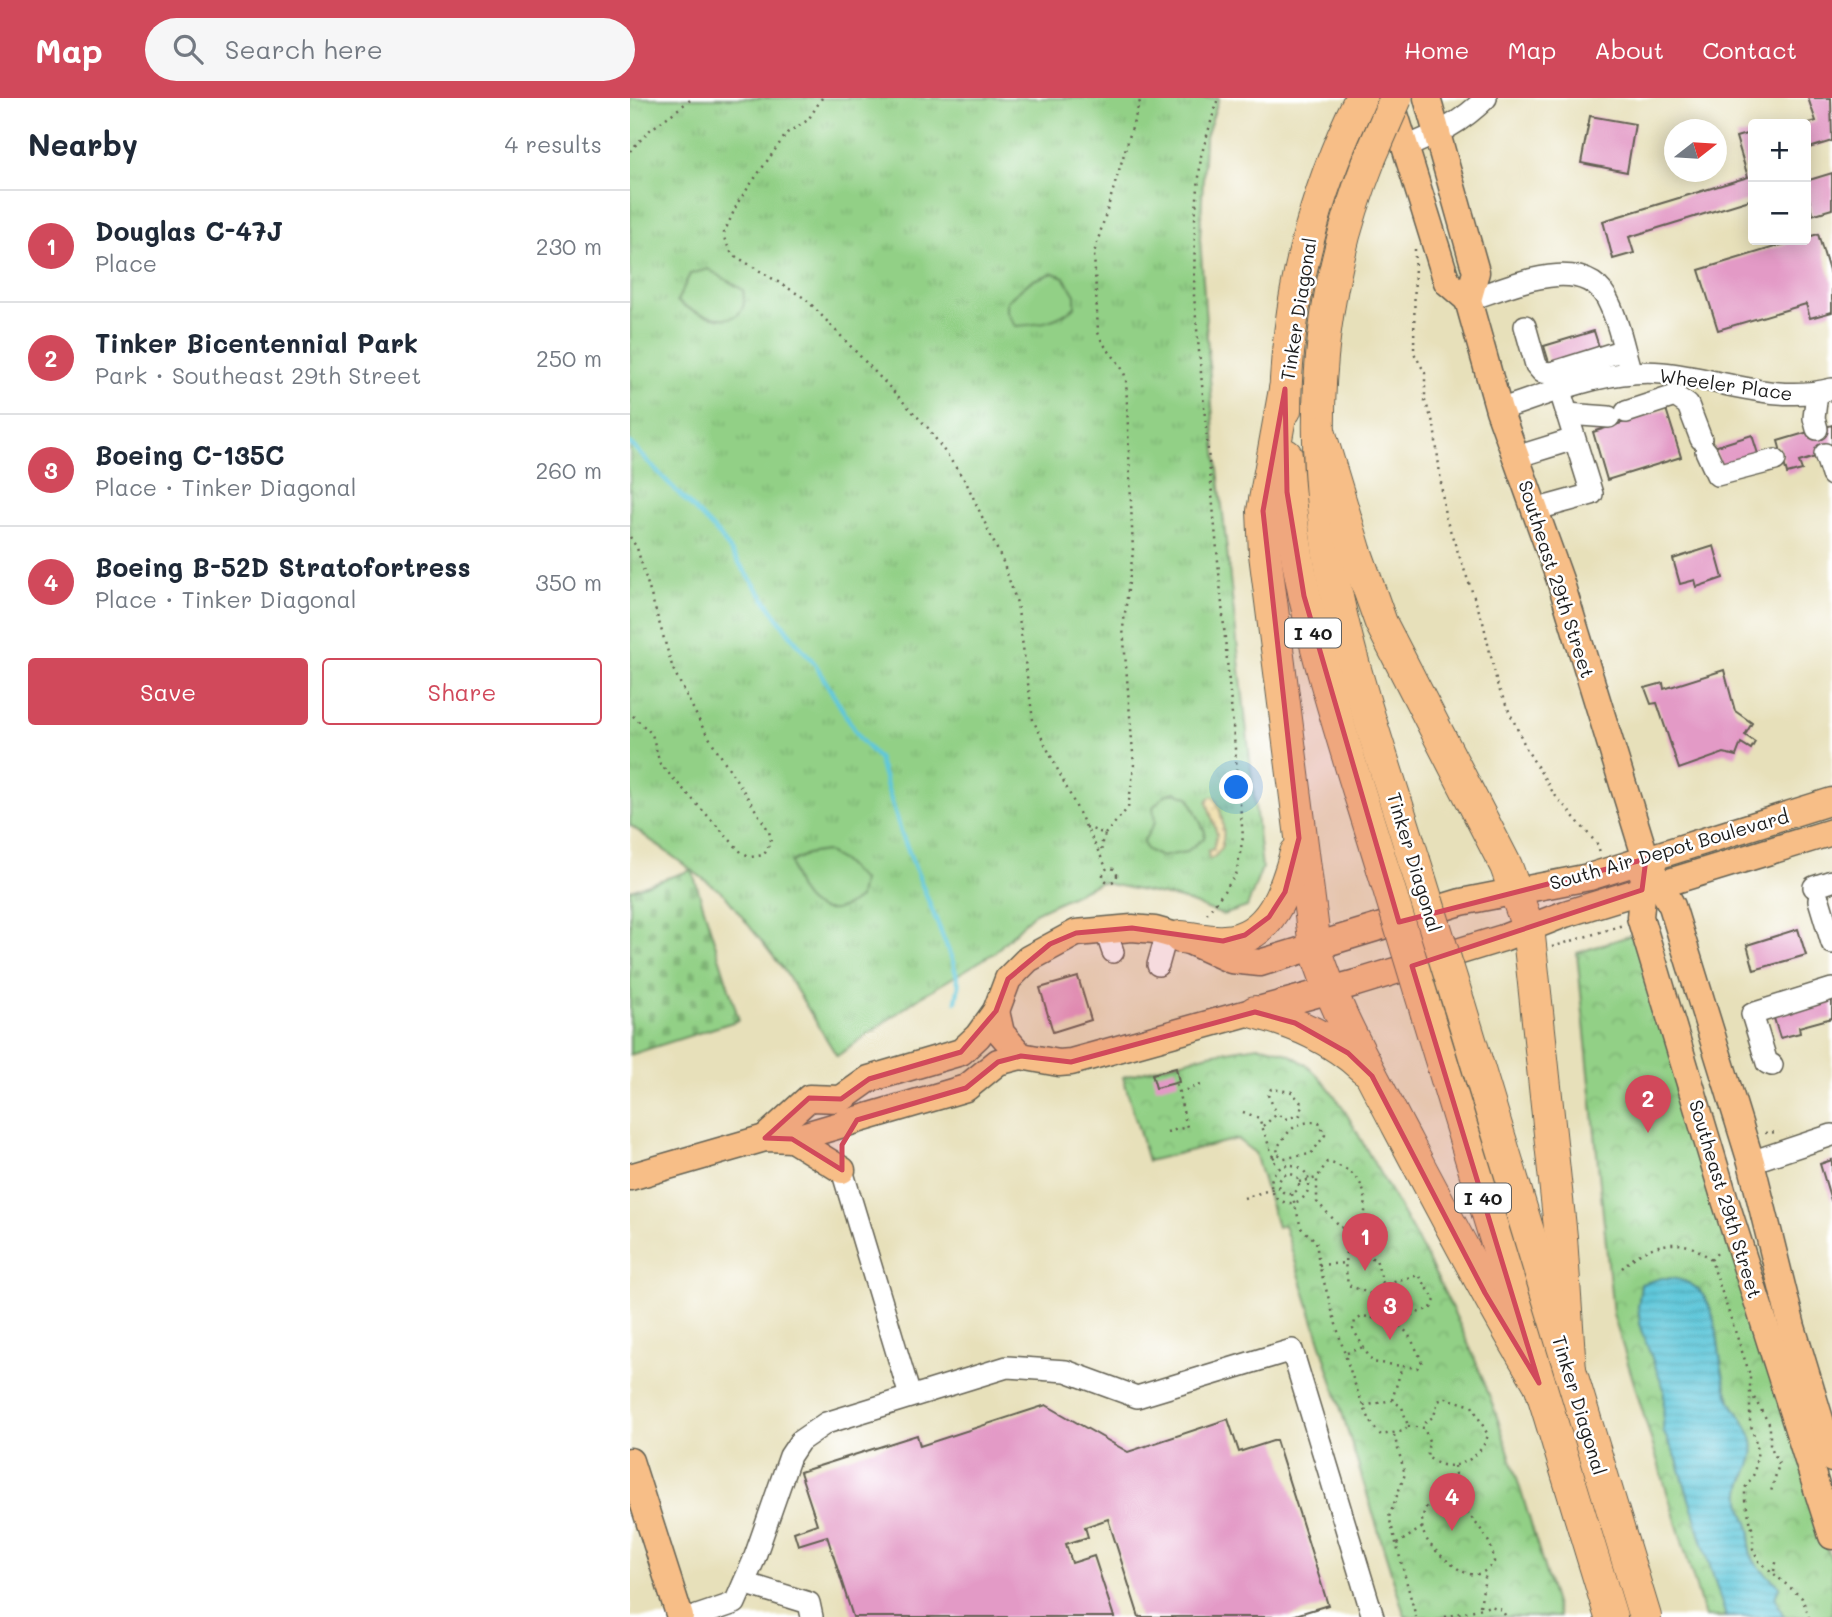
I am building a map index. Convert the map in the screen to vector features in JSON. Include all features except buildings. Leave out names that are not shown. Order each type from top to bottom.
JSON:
[{"type":"highway","name":"Tinker Diagonal","points":[[1396,98],[1370,158],[1348,222],[1330,293],[1320,373],[1319,431],[1326,535],[1336,590],[1414,860],[1645,1617]]},
{"type":"highway","name":"Tinker Diagonal","points":[[1360,100],[1337,151],[1314,219],[1298,288],[1285,389],[1287,492],[1299,569],[1318,656],[1611,1617]]},
{"type":"highway","points":[[1285,389],[1263,511],[1265,554],[1315,947],[1328,990],[1485,1293],[1539,1383]]},
{"type":"highway","points":[[1319,431],[1355,550],[1381,622],[1516,891],[1528,927],[1561,1237],[1570,1371]]},
{"type":"highway","points":[[1173,935],[1223,941],[1245,935],[1256,928],[1269,917],[1286,892],[1300,838]]},
{"type":"highway","points":[[1255,1012],[1295,1023],[1326,1039],[1348,1053],[1373,1076]]},
{"type":"main road","name":"Southeast 29th Street","points":[[1390,98],[1447,282],[1468,300]]},
{"type":"main road","name":"Southeast 29th Street","points":[[1427,98],[1476,272],[1468,300],[1499,410],[1560,580],[1646,859],[1652,887],[1640,918],[1832,1459]]},
{"type":"main road","name":"South Air Depot Boulevard","points":[[765,1138],[809,1098],[820,1096],[841,1099],[869,1079],[961,1052],[978,1036],[996,1011],[1008,979],[1028,959],[1076,933],[1109,940],[1132,928],[1173,935],[1219,956],[1247,963],[1272,961],[1461,902],[1606,872],[1832,801]]},
{"type":"main road","name":"South Air Depot Boulevard","points":[[630,1177],[765,1138],[792,1139],[966,1088],[998,1062],[1021,1056],[1059,1063],[1122,1051],[1503,938],[1528,927],[1652,887],[1832,832]]},
{"type":"main road","name":"Southeast 29th Street","points":[[1652,887],[1672,906],[1751,1162],[1816,1419],[1832,1536]]},
{"type":"main road","points":[[996,1011],[1000,1033],[1021,1056]]},
{"type":"main road","points":[[842,1170],[842,1146],[857,1120]]},
{"type":"main road","points":[[792,1139],[842,1170]]},
{"type":"main road","points":[[630,1461],[680,1617]]},
{"type":"street","points":[[1405,146],[1438,135],[1472,113],[1486,98]]},
{"type":"street","points":[[1468,300],[1556,275],[1579,275],[1597,284],[1610,303],[1631,373]]},
{"type":"street","points":[[1525,327],[1536,365],[1542,372],[1551,373],[1624,350]]},
{"type":"street","name":"Wheeler Place","points":[[1499,410],[1631,373],[1661,373],[1789,396],[1824,391]]},
{"type":"street","points":[[1534,510],[1592,494],[1560,391]]},
{"type":"street","points":[[1817,429],[1814,418],[1824,391]]},
{"type":"street","points":[[1567,415],[1618,415],[1675,396],[1688,405],[1717,475],[1775,460]]},
{"type":"street","points":[[1516,457],[1574,439]]},
{"type":"street","points":[[1825,454],[1832,475]]},
{"type":"street","points":[[1822,889],[1832,943]]},
{"type":"street","points":[[1158,965],[1173,935]]},
{"type":"street","points":[[1772,1065],[1767,1063],[1752,1014],[1832,989]]},
{"type":"street","points":[[1751,1162],[1832,1135]]},
{"type":"street","points":[[842,1170],[910,1396]]},
{"type":"street","points":[[694,1617],[735,1604],[778,1483],[800,1441],[826,1423],[1007,1367],[1066,1371],[1137,1397],[1292,1350],[1373,1617]]},
{"type":"street","points":[[744,1583],[809,1603],[812,1617]]},
{"type":"path","points":[[630,151],[650,130],[693,98]]},
{"type":"path","points":[[822,98],[808,120],[787,133],[738,202],[724,233],[725,241],[732,254],[806,299],[928,428],[966,482],[1003,562],[1017,603],[1033,720],[1107,869]]},
{"type":"path","points":[[1103,858],[1101,845],[1105,834],[1128,808],[1134,766],[1123,628],[1133,552],[1126,379],[1118,357],[1102,345],[1098,332],[1094,253],[1141,98]]},
{"type":"path","points":[[1208,914],[1236,875],[1243,837],[1194,296],[1195,219],[1201,156],[1218,98]]},
{"type":"path","points":[[1415,244],[1414,353],[1425,373],[1424,401],[1434,425],[1445,516],[1483,622],[1498,687],[1527,750],[1554,794],[1598,845],[1606,872]]},
{"type":"path","points":[[630,537],[637,548],[673,668],[703,728],[769,831],[771,841],[764,855],[751,857],[741,852],[660,764],[652,734],[630,713]]},
{"type":"path","points":[[1084,825],[1105,834]]},
{"type":"path","points":[[1167,1132],[1187,1126],[1176,1083]]},
{"type":"path","points":[[1179,1092],[1201,1085]]},
{"type":"path","points":[[1271,1089],[1292,1092],[1302,1104],[1300,1115],[1285,1119],[1277,1114],[1268,1095],[1271,1089]]},
{"type":"path","points":[[1243,1112],[1259,1118],[1278,1169]]},
{"type":"path","points":[[1263,1126],[1277,1114]]},
{"type":"path","points":[[1304,1121],[1318,1122],[1325,1135],[1311,1154],[1284,1158],[1278,1154],[1277,1148],[1292,1126],[1304,1121]]},
{"type":"path","points":[[1273,1158],[1278,1154]]},
{"type":"path","points":[[1284,1158],[1286,1175]]},
{"type":"path","points":[[1327,1162],[1346,1166],[1362,1183],[1366,1216],[1359,1234],[1342,1228],[1317,1202],[1317,1178],[1327,1162]]},
{"type":"path","points":[[1283,1166],[1299,1167],[1308,1179],[1308,1191],[1295,1203],[1282,1202],[1271,1190],[1271,1181],[1283,1166]]},
{"type":"path","points":[[1286,1175],[1295,1176],[1299,1182],[1297,1191],[1292,1194],[1286,1194],[1279,1187],[1280,1180],[1286,1175]]},
{"type":"path","points":[[1299,1182],[1317,1178]]},
{"type":"path","points":[[1244,1198],[1279,1187]]},
{"type":"path","points":[[1292,1194],[1301,1228],[1316,1241],[1319,1265],[1374,1430],[1381,1435],[1394,1435],[1408,1426],[1424,1428]]},
{"type":"path","points":[[1622,1268],[1651,1246],[1669,1243],[1703,1252],[1711,1260],[1750,1375],[1750,1422],[1756,1434],[1757,1463],[1745,1488],[1745,1500],[1753,1532],[1753,1549],[1759,1561],[1774,1571],[1802,1598],[1808,1616]]},
{"type":"path","points":[[1345,1263],[1346,1252],[1376,1259],[1387,1288],[1408,1316],[1432,1308],[1434,1300],[1419,1275],[1390,1282],[1387,1288],[1387,1298],[1382,1299],[1348,1285],[1345,1263]]},
{"type":"path","points":[[1319,1265],[1345,1263]]},
{"type":"path","points":[[1373,1318],[1382,1299]]},
{"type":"path","points":[[1363,1316],[1373,1318],[1394,1320],[1407,1330],[1422,1361],[1417,1368],[1373,1362],[1353,1329],[1355,1321],[1363,1316]]},
{"type":"path","points":[[1347,1353],[1363,1348]]},
{"type":"path","points":[[1392,1400],[1402,1367]]},
{"type":"path","points":[[1752,1395],[1770,1425],[1770,1445],[1779,1464],[1770,1495]]},
{"type":"path","points":[[1446,1398],[1472,1406],[1488,1435],[1484,1449],[1468,1462],[1454,1466],[1432,1461],[1427,1456],[1429,1441],[1424,1428],[1425,1423],[1434,1416],[1438,1401],[1446,1398]]},
{"type":"path","points":[[1364,1406],[1392,1400],[1402,1407],[1408,1426]]},
{"type":"path","points":[[1394,1435],[1405,1474],[1388,1513],[1416,1617]]},
{"type":"path","points":[[1454,1466],[1461,1504],[1484,1531],[1493,1549],[1494,1562],[1486,1572],[1480,1608]]},
{"type":"path","points":[[1461,1504],[1438,1500],[1429,1502],[1423,1511],[1427,1544],[1463,1574],[1474,1576],[1486,1572]]},
{"type":"path","points":[[1397,1544],[1423,1527]]},
{"type":"path","points":[[1774,1571],[1777,1559]]},
{"type":"path","points":[[1445,1617],[1491,1606],[1502,1610],[1506,1617]]},
{"type":"highlighted area","points":[[1285,389],[1287,492],[1304,596],[1399,922],[1646,859],[1642,890],[1412,966],[1539,1383],[1485,1293],[1372,1076],[1348,1053],[1295,1023],[1255,1012],[1071,1062],[1021,1056],[998,1062],[966,1088],[857,1120],[842,1145],[842,1170],[792,1139],[765,1138],[809,1098],[841,1099],[869,1079],[961,1052],[996,1011],[1008,979],[1050,944],[1076,933],[1132,928],[1223,941],[1245,935],[1269,917],[1285,892],[1299,838],[1263,511]]},
{"type":"green space","points":[[630,98],[1219,98],[1205,140],[1200,239],[1214,433],[1262,868],[1247,907],[1223,915],[1181,899],[1100,882],[1033,914],[994,953],[920,997],[837,1056],[784,970],[724,894],[630,825]]},
{"type":"green space","points":[[708,269],[743,290],[744,305],[738,314],[722,318],[711,317],[691,310],[677,301],[690,274]]},
{"type":"green space","points":[[1053,273],[1064,277],[1075,295],[1075,307],[1047,321],[1015,326],[1007,312],[1007,301],[1031,281]]},
{"type":"green space","points":[[1175,792],[1189,797],[1205,832],[1204,838],[1186,852],[1161,857],[1147,850],[1143,842],[1155,822],[1153,807],[1165,795]]},
{"type":"green space","points":[[825,851],[842,861],[862,880],[859,898],[834,910],[813,906],[805,898],[794,876],[791,862],[807,854]]},
{"type":"green space","points":[[692,870],[739,1020],[630,1055],[630,890]]},
{"type":"green space","points":[[1641,932],[1832,1563],[1832,1617],[1705,1617],[1613,1314],[1577,953]]},
{"type":"green space","points":[[1258,1046],[1280,1051],[1299,1060],[1330,1089],[1354,1126],[1426,1255],[1484,1381],[1521,1489],[1559,1617],[1405,1617],[1284,1225],[1277,1227],[1255,1153],[1237,1139],[1148,1161],[1123,1077],[1209,1054]]},
{"type":"sand","points":[[1210,797],[1214,797],[1218,804],[1224,831],[1220,849],[1209,859],[1208,851],[1213,849],[1217,834],[1207,802]]},
{"type":"water","points":[[1662,1278],[1684,1281],[1699,1290],[1708,1304],[1714,1322],[1724,1381],[1730,1399],[1749,1429],[1753,1441],[1753,1455],[1742,1485],[1741,1498],[1751,1534],[1751,1555],[1757,1565],[1780,1586],[1775,1597],[1784,1617],[1726,1617],[1676,1457],[1663,1431],[1664,1389],[1641,1330],[1638,1307],[1641,1284]]},
{"type":"waterway","points":[[630,443],[720,536],[788,632],[815,664],[860,739],[878,758],[902,835],[953,962],[959,985],[956,1001]]},
{"type":"place","name":"Tinker Bicentennial Park","points":[[1648,1133]]},
{"type":"place","name":"Douglas C-47J","points":[[1365,1271]]},
{"type":"place","name":"Boeing C-135C","points":[[1390,1340]]},
{"type":"place","name":"Boeing B-52D Stratofortress","points":[[1452,1531]]}]
